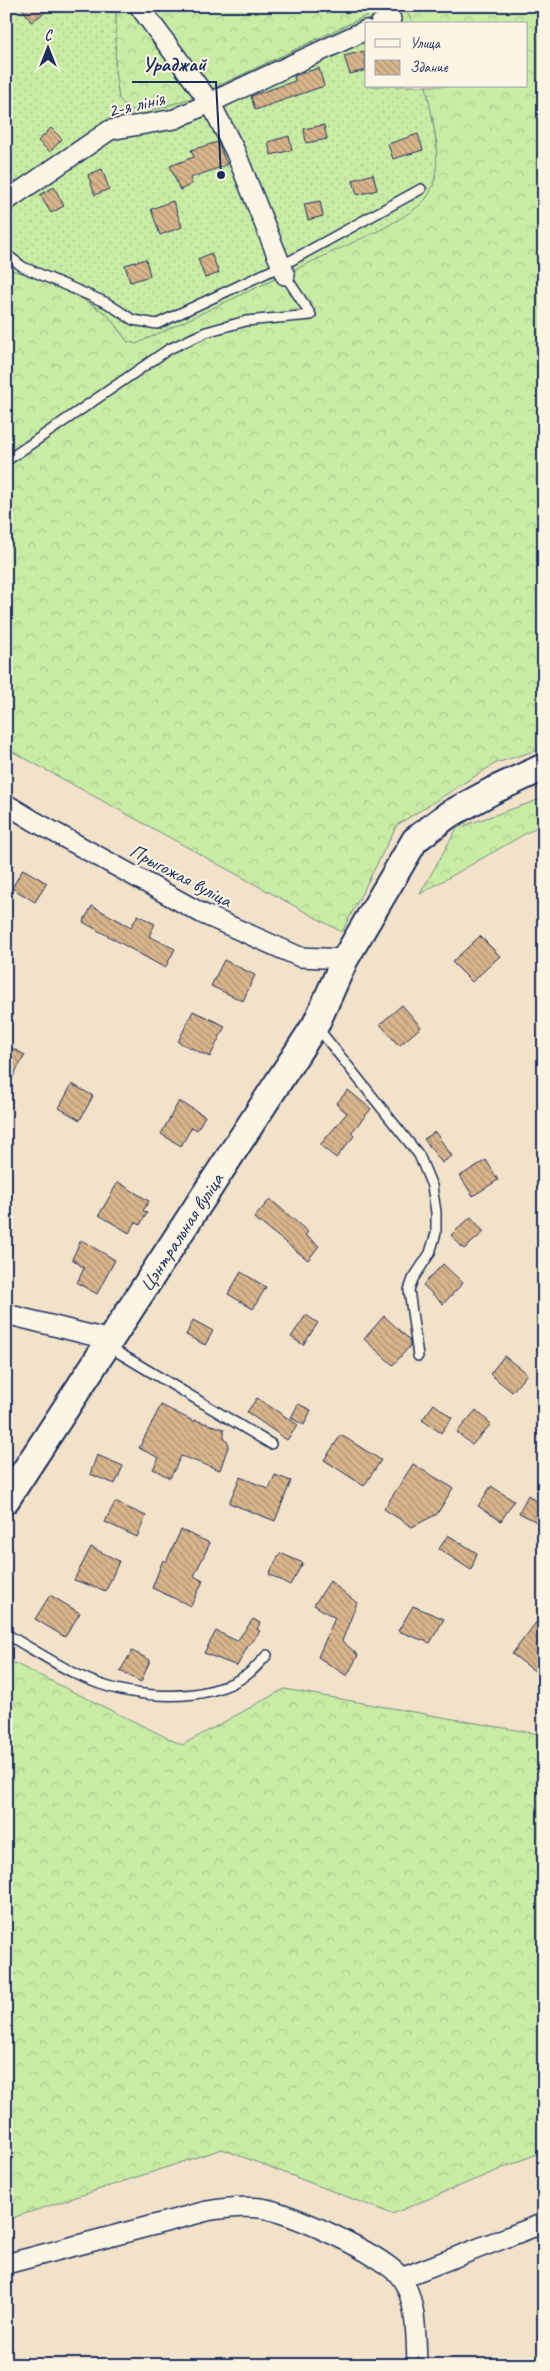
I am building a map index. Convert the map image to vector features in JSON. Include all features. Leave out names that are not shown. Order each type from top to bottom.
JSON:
[{"type":"street","points":[[139,6],[211,104],[235,151],[283,271]]},
{"type":"street","name":"2-я лінія","points":[[6,201],[110,130],[175,119],[211,104],[365,30]]},
{"type":"street","name":"Цэнтральная вуліца","points":[[6,1500],[316,1024],[345,959],[415,840],[448,814],[544,767]]},
{"type":"street","name":"Прыгожая вуліца","points":[[6,804],[203,914],[300,957],[345,959]]},
{"type":"street","points":[[6,1314],[108,1343]]},
{"type":"street","points":[[6,2264],[207,2211],[230,2207],[261,2208],[279,2212],[320,2229],[371,2254],[401,2278],[410,2297],[417,2365]]},
{"type":"street","points":[[401,2278],[544,2223]]},
{"type":"lane","points":[[6,254],[22,267],[107,303],[133,320],[157,324],[283,271],[421,189]]},
{"type":"lane","points":[[6,461],[169,349],[206,332],[246,321],[311,315],[283,271]]},
{"type":"lane","points":[[316,1024],[420,1155],[432,1186],[436,1212],[436,1233],[430,1252],[413,1279],[409,1290],[418,1356]]},
{"type":"lane","points":[[108,1343],[271,1444]]},
{"type":"lane","points":[[6,1634],[77,1674],[135,1694],[176,1696],[222,1687],[248,1674],[267,1655]]},
{"type":"green space","points":[[6,6],[116,6],[115,72],[119,99],[130,110],[157,109],[195,97],[387,6],[405,10],[413,22],[365,22],[365,88],[426,88],[436,148],[434,180],[430,193],[421,204],[386,227],[136,344],[127,341],[107,314],[50,279],[6,269]]},
{"type":"green space","points":[[116,6],[387,6],[195,97],[157,109],[130,110],[119,99],[115,72]]},
{"type":"green space","points":[[387,6],[544,6],[544,748],[496,763],[397,825],[342,932],[6,748],[6,269],[50,279],[107,314],[127,341],[285,275],[435,180],[437,144],[426,88],[528,88],[528,22],[413,22],[405,10]]},
{"type":"green space","points":[[544,798],[544,823],[420,894],[457,828]]},
{"type":"green space","points":[[6,1659],[182,1745],[284,1689],[544,1735],[544,2151],[392,2214],[222,2149],[6,2220]]},
{"type":"building","points":[[21,6],[54,6],[31,22]]},
{"type":"building","points":[[364,51],[365,70],[350,74],[344,56]]},
{"type":"building","points":[[319,68],[324,86],[255,110],[251,96],[295,81],[294,76]]},
{"type":"building","points":[[324,125],[327,139],[306,143],[304,129]]},
{"type":"building","points":[[51,128],[62,139],[50,152],[38,141]]},
{"type":"building","points":[[418,134],[423,150],[393,159],[388,144]]},
{"type":"building","points":[[289,136],[292,150],[271,155],[268,142]]},
{"type":"building","points":[[218,142],[227,165],[190,178],[192,184],[180,190],[170,166],[194,157],[191,150]]},
{"type":"building","points":[[102,169],[109,189],[95,195],[88,175]]},
{"type":"building","points":[[373,174],[377,190],[357,195],[353,180]]},
{"type":"building","points":[[54,187],[64,206],[51,213],[40,195]]},
{"type":"building","points":[[173,201],[182,227],[160,235],[151,209]]},
{"type":"building","points":[[320,201],[323,216],[308,220],[304,204]]},
{"type":"building","points":[[211,253],[219,273],[205,278],[198,259]]},
{"type":"building","points":[[146,259],[150,276],[130,282],[125,265]]},
{"type":"building","points":[[23,869],[47,883],[35,902],[12,888]]},
{"type":"building","points":[[92,906],[131,927],[138,915],[155,924],[149,936],[175,949],[165,968],[83,922]]},
{"type":"building","points":[[480,936],[500,956],[472,982],[452,962]]},
{"type":"building","points":[[224,960],[255,975],[243,1001],[211,986]]},
{"type":"building","points":[[402,1005],[421,1027],[399,1046],[380,1024]]},
{"type":"building","points":[[193,1011],[225,1026],[210,1057],[178,1042]]},
{"type":"building","points":[[6,1045],[25,1055],[6,1089]]},
{"type":"building","points":[[72,1084],[93,1096],[80,1120],[59,1108]]},
{"type":"building","points":[[348,1090],[371,1109],[351,1133],[354,1136],[336,1158],[320,1145],[347,1113],[336,1104]]},
{"type":"building","points":[[179,1101],[205,1116],[197,1130],[192,1127],[181,1146],[161,1134]]},
{"type":"building","points":[[435,1132],[452,1156],[442,1163],[424,1139]]},
{"type":"building","points":[[486,1160],[498,1180],[473,1196],[460,1176]]},
{"type":"building","points":[[118,1182],[149,1201],[143,1211],[147,1213],[140,1225],[136,1222],[129,1233],[99,1215]]},
{"type":"building","points":[[270,1199],[308,1232],[305,1235],[319,1246],[308,1260],[254,1218]]},
{"type":"building","points":[[471,1217],[484,1232],[464,1249],[451,1235]]},
{"type":"building","points":[[81,1240],[115,1260],[97,1294],[77,1283],[84,1268],[72,1259]]},
{"type":"building","points":[[443,1264],[463,1283],[443,1304],[423,1285]]},
{"type":"building","points":[[241,1272],[266,1287],[253,1309],[228,1294]]},
{"type":"building","points":[[306,1315],[318,1323],[303,1345],[291,1337]]},
{"type":"building","points":[[384,1316],[409,1339],[410,1346],[393,1365],[364,1339]]},
{"type":"building","points":[[193,1320],[213,1331],[205,1345],[186,1335]]},
{"type":"building","points":[[504,1356],[527,1374],[512,1392],[490,1374]]},
{"type":"building","points":[[257,1398],[298,1425],[287,1440],[247,1412]]},
{"type":"building","points":[[298,1404],[311,1410],[304,1425],[291,1418]]},
{"type":"building","points":[[434,1404],[452,1418],[441,1433],[422,1420]]},
{"type":"building","points":[[161,1405],[195,1422],[195,1420],[224,1429],[224,1438],[229,1444],[220,1470],[181,1456],[170,1478],[153,1469],[159,1458],[139,1448]]},
{"type":"building","points":[[476,1410],[491,1424],[472,1445],[457,1432]]},
{"type":"building","points":[[341,1435],[381,1460],[364,1486],[324,1460]]},
{"type":"building","points":[[97,1455],[123,1466],[115,1484],[90,1474]]},
{"type":"building","points":[[413,1464],[453,1488],[437,1514],[412,1527],[384,1509]]},
{"type":"building","points":[[275,1475],[291,1481],[275,1521],[229,1503],[240,1477],[269,1489]]},
{"type":"building","points":[[491,1486],[514,1501],[501,1521],[478,1506]]},
{"type":"building","points":[[528,1495],[542,1505],[539,1523],[519,1513]]},
{"type":"building","points":[[115,1502],[146,1516],[137,1537],[105,1522]]},
{"type":"building","points":[[181,1530],[210,1543],[194,1576],[203,1581],[191,1606],[152,1588],[163,1560],[166,1562]]},
{"type":"building","points":[[448,1535],[477,1553],[471,1570],[439,1549]]},
{"type":"building","points":[[91,1547],[119,1561],[106,1591],[74,1580]]},
{"type":"building","points":[[280,1553],[303,1563],[290,1585],[269,1574]]},
{"type":"building","points":[[330,1581],[357,1603],[342,1641],[358,1655],[347,1676],[318,1657],[335,1618],[314,1605]]},
{"type":"building","points":[[50,1595],[80,1613],[65,1637],[35,1619]]},
{"type":"building","points":[[413,1606],[444,1619],[430,1643],[398,1631]]},
{"type":"building","points":[[544,1612],[544,1678],[512,1654]]},
{"type":"building","points":[[253,1619],[260,1623],[257,1629],[260,1631],[248,1646],[237,1666],[204,1653],[216,1631],[237,1641]]},
{"type":"building","points":[[132,1651],[150,1660],[141,1682],[120,1671]]},
{"type":"place","name":"Ураджай","points":[[221,175]]}]
